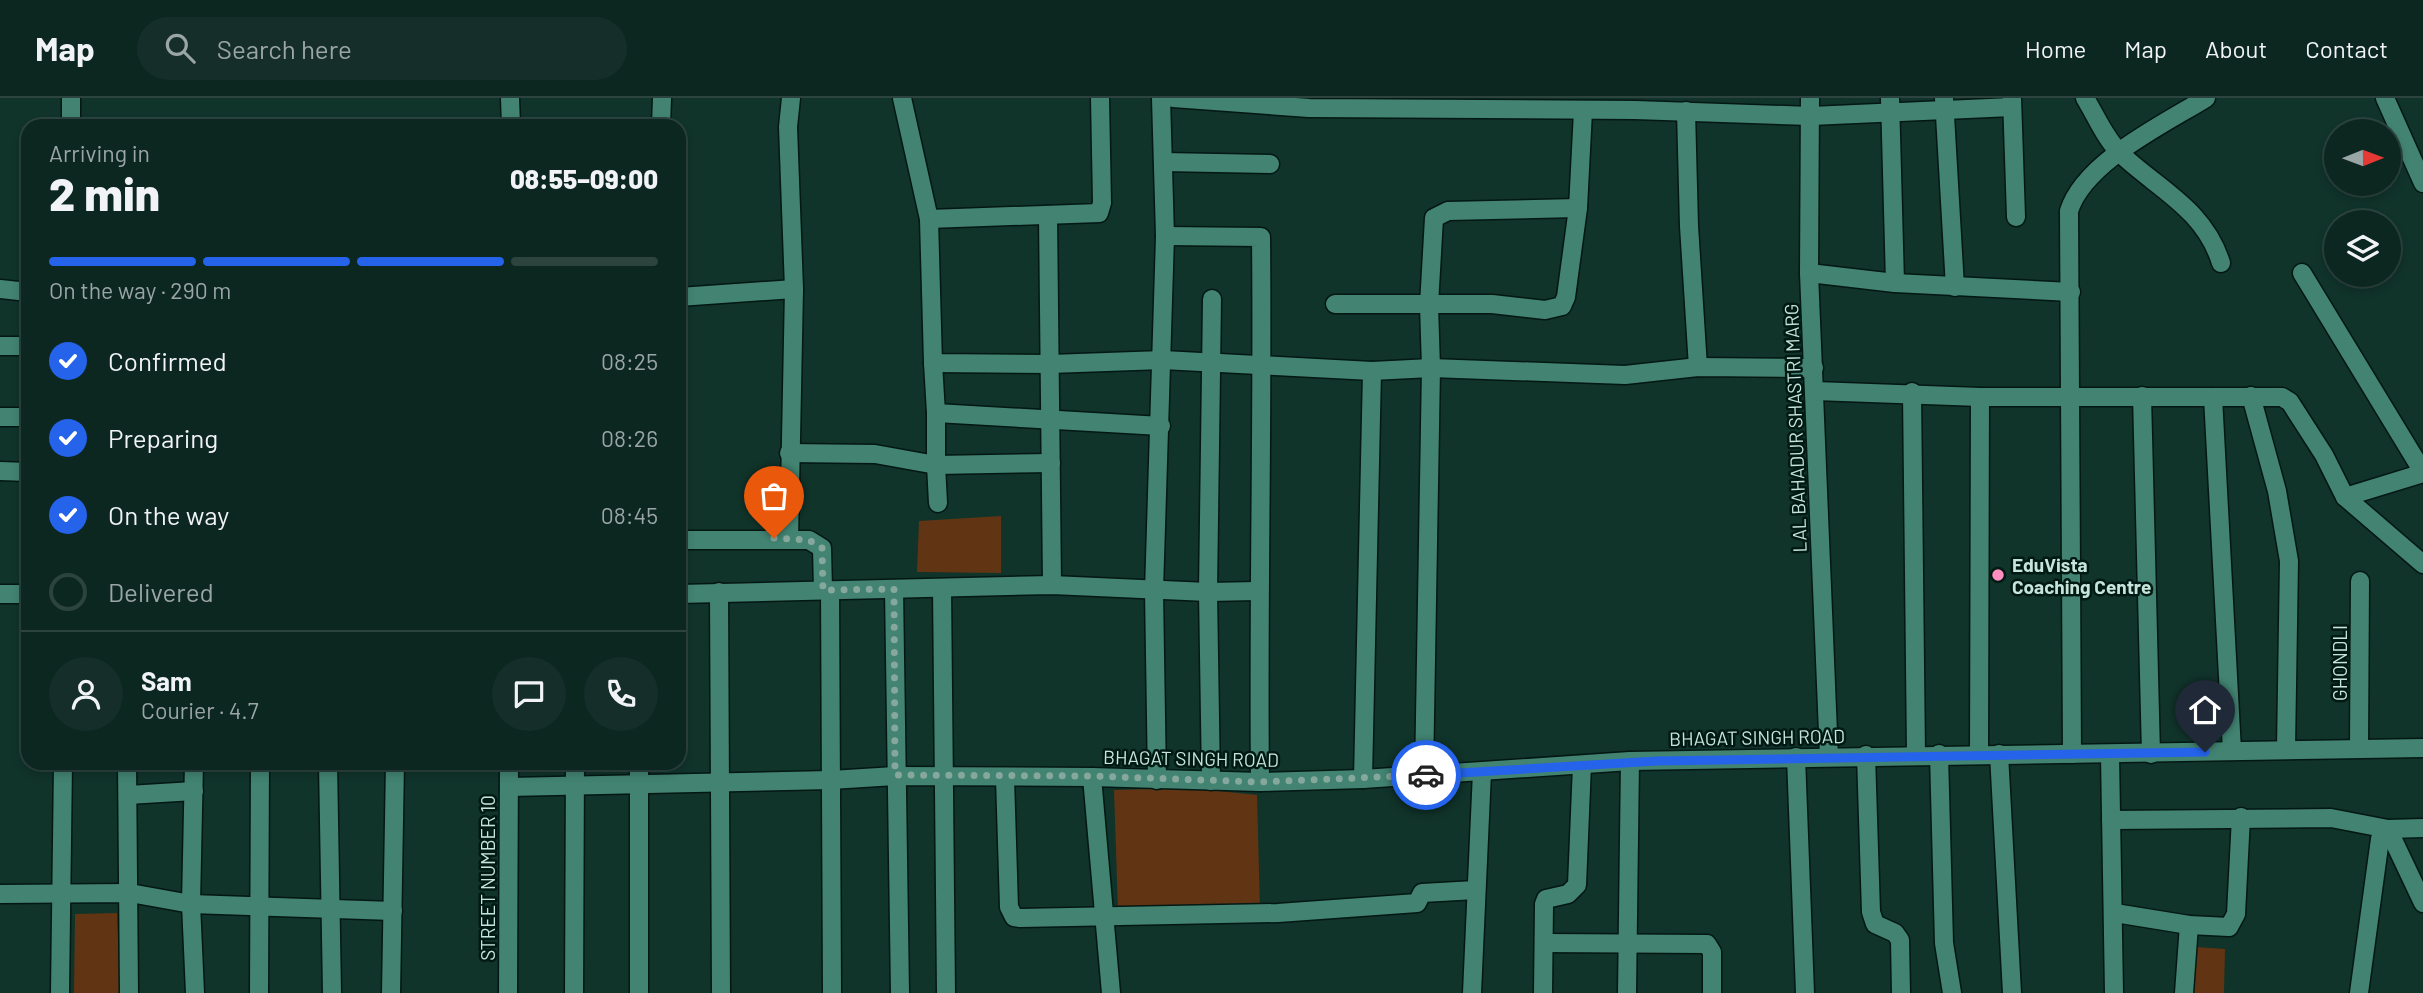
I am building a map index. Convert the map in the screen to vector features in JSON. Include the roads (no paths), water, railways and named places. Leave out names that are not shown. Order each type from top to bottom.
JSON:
[{"type":"street","points":[[71,98],[71,119]]},
{"type":"street","points":[[510,98],[511,119]]},
{"type":"street","points":[[661,119],[662,98]]},
{"type":"street","points":[[789,539],[794,289],[788,127],[791,98]]},
{"type":"street","points":[[902,98],[929,219],[938,503]]},
{"type":"street","points":[[929,219],[1095,215],[1102,208],[1100,98]]},
{"type":"street","points":[[1157,780],[1154,591],[1165,236],[1161,98]]},
{"type":"street","points":[[1173,98],[1309,108],[1559,104],[1583,111],[1686,111],[1811,116],[1890,105],[2012,103],[2016,217]]},
{"type":"street","name":"LAL BAHADUR SHASTRI MARG","points":[[1811,98],[1809,273],[1829,757]]},
{"type":"street","points":[[2085,98],[2120,153],[2164,186],[2194,217],[2218,252],[2221,263]]},
{"type":"street","points":[[2072,754],[2069,211],[2073,197],[2082,183],[2120,153],[2206,98]]},
{"type":"street","points":[[2385,98],[2410,160],[2423,183]]},
{"type":"street","points":[[1944,104],[1955,286]]},
{"type":"street","points":[[1890,105],[1895,283]]},
{"type":"street","points":[[1335,304],[1492,304],[1545,310],[1562,306],[1566,297],[1578,208],[1583,111]]},
{"type":"street","points":[[1686,111],[1698,367]]},
{"type":"street","points":[[1163,162],[1269,164]]},
{"type":"street","points":[[1424,775],[1432,368],[1429,305],[1431,229],[1434,218],[1439,214],[1578,208]]},
{"type":"street","points":[[1048,215],[1052,584]]},
{"type":"street","points":[[1165,236],[1261,237],[1262,364],[1257,591],[1260,782]]},
{"type":"street","points":[[1809,273],[1895,283],[2071,292]]},
{"type":"street","points":[[2302,273],[2423,472],[2345,498]]},
{"type":"street","points":[[0,289],[21,291]]},
{"type":"street","points":[[686,297],[794,289]]},
{"type":"street","points":[[1211,781],[1208,592],[1212,299]]},
{"type":"street","points":[[0,346],[21,346]]},
{"type":"street","points":[[933,363],[1050,364],[1163,360],[1372,371],[1432,368],[1625,374],[1698,367],[1814,368]]},
{"type":"street","points":[[1363,779],[1372,371]]},
{"type":"street","points":[[1815,391],[1980,397],[2282,397],[2290,402],[2324,455],[2345,498],[2423,564]]},
{"type":"street","points":[[1912,393],[1916,755]]},
{"type":"street","points":[[2142,396],[2151,754]]},
{"type":"street","points":[[2251,396],[2277,491],[2288,552],[2286,748]]},
{"type":"street","points":[[1979,754],[1980,397]]},
{"type":"street","points":[[2213,397],[2232,751]]},
{"type":"street","points":[[936,413],[1161,426]]},
{"type":"street","points":[[0,417],[21,417]]},
{"type":"street","points":[[789,453],[875,454],[936,465],[1051,463]]},
{"type":"street","points":[[0,471],[21,472]]},
{"type":"street","points":[[686,540],[809,540],[822,548],[827,590],[832,993]]},
{"type":"street","name":"GHONDLI","points":[[2360,581],[2360,746]]},
{"type":"street","points":[[686,594],[1052,584],[1154,591],[1257,591]]},
{"type":"street","points":[[942,588],[946,993]]},
{"type":"street","points":[[894,589],[900,993]]},
{"type":"street","points":[[719,592],[721,993]]},
{"type":"street","points":[[0,594],[21,594]]},
{"type":"street","name":"BHAGAT SINGH ROAD","points":[[509,787],[831,780],[895,775],[944,778],[1092,776],[1260,782],[1363,779],[1630,761],[1939,754],[2110,755],[2360,746],[2423,748]]},
{"type":"street","points":[[1939,754],[1944,943],[1952,993]]},
{"type":"street","points":[[1999,754],[2012,993]]},
{"type":"street","points":[[1866,755],[1871,912],[1875,924],[1895,933],[1900,940],[1901,993]]},
{"type":"street","points":[[2110,755],[2115,913],[2114,993]]},
{"type":"street","points":[[1796,757],[1805,993]]},
{"type":"street","points":[[1627,993],[1630,761]]},
{"type":"street","points":[[1543,993],[1546,899],[1569,894],[1577,885],[1582,765]]},
{"type":"street","points":[[60,993],[63,770]]},
{"type":"street","points":[[127,770],[129,993]]},
{"type":"street","points":[[194,770],[191,904],[195,993]]},
{"type":"street","points":[[259,993],[260,770]]},
{"type":"street","points":[[328,770],[331,993]]},
{"type":"street","points":[[391,993],[395,770]]},
{"type":"street","name":"STREET NUMBER 10","points":[[508,993],[509,770]]},
{"type":"street","points":[[574,993],[575,770]]},
{"type":"street","points":[[639,770],[639,993]]},
{"type":"street","points":[[1472,993],[1482,772]]},
{"type":"street","points":[[1092,776],[1111,993]]},
{"type":"street","points":[[1005,778],[1011,912],[1020,918],[1278,913],[1417,903],[1422,893],[1476,890]]},
{"type":"street","points":[[128,795],[194,791]]},
{"type":"street","points":[[2115,913],[2223,929],[2234,922],[2241,817]]},
{"type":"street","points":[[2111,820],[2331,818],[2388,829],[2423,828]]},
{"type":"street","points":[[2388,829],[2423,903]]},
{"type":"street","points":[[2359,993],[2375,862],[2380,839],[2388,829]]},
{"type":"street","points":[[0,894],[130,893],[191,904],[393,911]]},
{"type":"street","points":[[2184,993],[2189,925]]},
{"type":"street","points":[[1544,943],[1707,944],[1712,952],[1712,993]]},
{"type":"place","name":"EduVista Coaching Centre","points":[[1998,575]]}]
